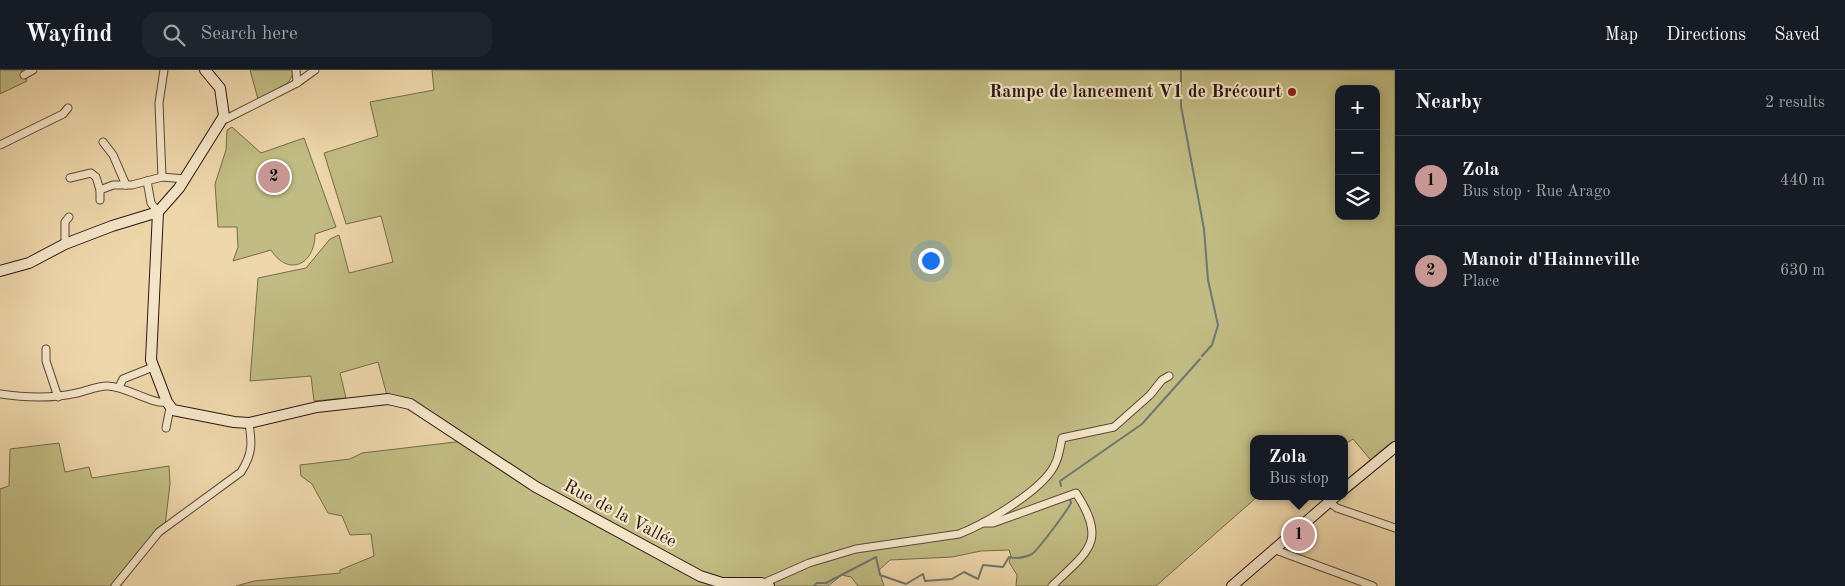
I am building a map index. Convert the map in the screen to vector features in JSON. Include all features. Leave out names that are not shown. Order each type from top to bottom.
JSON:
[{"type":"street","points":[[24,75],[33,70]]},
{"type":"street","points":[[162,177],[159,103],[164,70]]},
{"type":"street","points":[[0,271],[29,263],[65,244],[158,212],[185,179],[222,121],[224,109],[220,88],[205,70]]},
{"type":"street","points":[[296,70],[298,84]]},
{"type":"street","points":[[222,121],[298,84],[315,70]]},
{"type":"street","points":[[0,145],[63,114],[68,108]]},
{"type":"street","points":[[103,142],[113,155],[126,185]]},
{"type":"street","points":[[70,178],[91,173],[96,177],[100,190],[100,200]]},
{"type":"street","points":[[100,190],[113,185],[126,185],[162,177],[185,179]]},
{"type":"street","points":[[147,181],[151,203],[158,212],[153,366],[168,404],[166,428]]},
{"type":"street","points":[[65,244],[65,222],[69,217]]},
{"type":"street","points":[[46,349],[46,361],[58,397]]},
{"type":"street","points":[[119,387],[123,379],[153,366]]},
{"type":"street","points":[[766,584],[809,563],[836,555],[870,547],[959,534],[981,523],[1038,488],[1055,464],[1062,438],[1114,428],[1150,395],[1162,380],[1169,376]]},
{"type":"street","points":[[0,394],[34,398],[58,397],[104,386],[119,387],[168,404]]},
{"type":"street","name":"Rue de la Vallée","points":[[168,404],[174,411],[218,420],[249,423],[317,408],[388,399],[410,404],[536,487],[700,576],[722,583],[766,584]]},
{"type":"street","points":[[115,586],[159,532],[241,472],[247,462],[252,440],[249,423]]},
{"type":"street","points":[[1348,486],[1395,448]]},
{"type":"street","points":[[981,523],[993,523],[1076,493],[1092,523],[1093,539],[1082,557],[1052,586]]},
{"type":"street","points":[[1232,586],[1273,548],[1331,500]]},
{"type":"street","points":[[1333,500],[1337,508],[1395,528]]},
{"type":"street","points":[[1273,548],[1373,586]]},
{"type":"shaded area","points":[[0,70],[22,70],[27,81],[0,94]]},
{"type":"shaded area","points":[[250,70],[293,71],[289,82],[275,92],[258,99]]},
{"type":"shaded area","points":[[432,70],[1395,70],[1395,447],[1374,464],[1353,439],[1348,442],[1348,435],[1250,435],[1250,500],[1253,500],[1156,586],[1016,586],[1017,575],[1009,562],[1011,556],[1009,550],[981,551],[952,557],[890,560],[879,570],[884,586],[858,586],[851,577],[842,575],[828,586],[236,586],[254,581],[340,573],[340,570],[374,556],[371,534],[350,535],[342,516],[328,513],[312,484],[301,476],[300,465],[350,459],[362,453],[464,441],[410,404],[388,399],[378,362],[340,373],[346,398],[314,401],[311,376],[250,381],[258,278],[306,268],[330,239],[339,235],[349,273],[393,262],[381,216],[346,224],[324,153],[378,136],[370,102],[434,90]]},
{"type":"shaded area","points":[[232,127],[261,153],[304,138],[336,227],[315,234],[311,253],[306,260],[299,264],[285,263],[271,250],[233,261],[238,247],[237,227],[218,227],[215,184],[226,150],[227,130]]},
{"type":"shaded area","points":[[59,443],[65,472],[89,467],[92,478],[169,466],[170,484],[165,526],[117,584],[122,586],[0,586],[0,489],[9,486],[10,449]]},
{"type":"waterway","points":[[1181,70],[1181,106],[1204,229],[1208,280],[1218,325],[1212,345],[1202,356]]},
{"type":"waterway","points":[[1061,486],[1060,481],[1142,424],[1200,359]]},
{"type":"waterway","points":[[814,586],[817,583],[826,583],[876,557],[880,575],[906,584],[923,574],[925,581],[952,579],[964,572],[978,579],[983,565],[1003,567],[1009,557],[1021,558],[1032,554],[1064,514],[1071,503],[1070,499]]},
{"type":"place","name":"Rampe de lancement V1 de Brécourt","points":[[1292,92]]},
{"type":"place","name":"Manoir d'Hainneville","points":[[274,177]]},
{"type":"place","name":"Zola","points":[[1299,535]]}]
